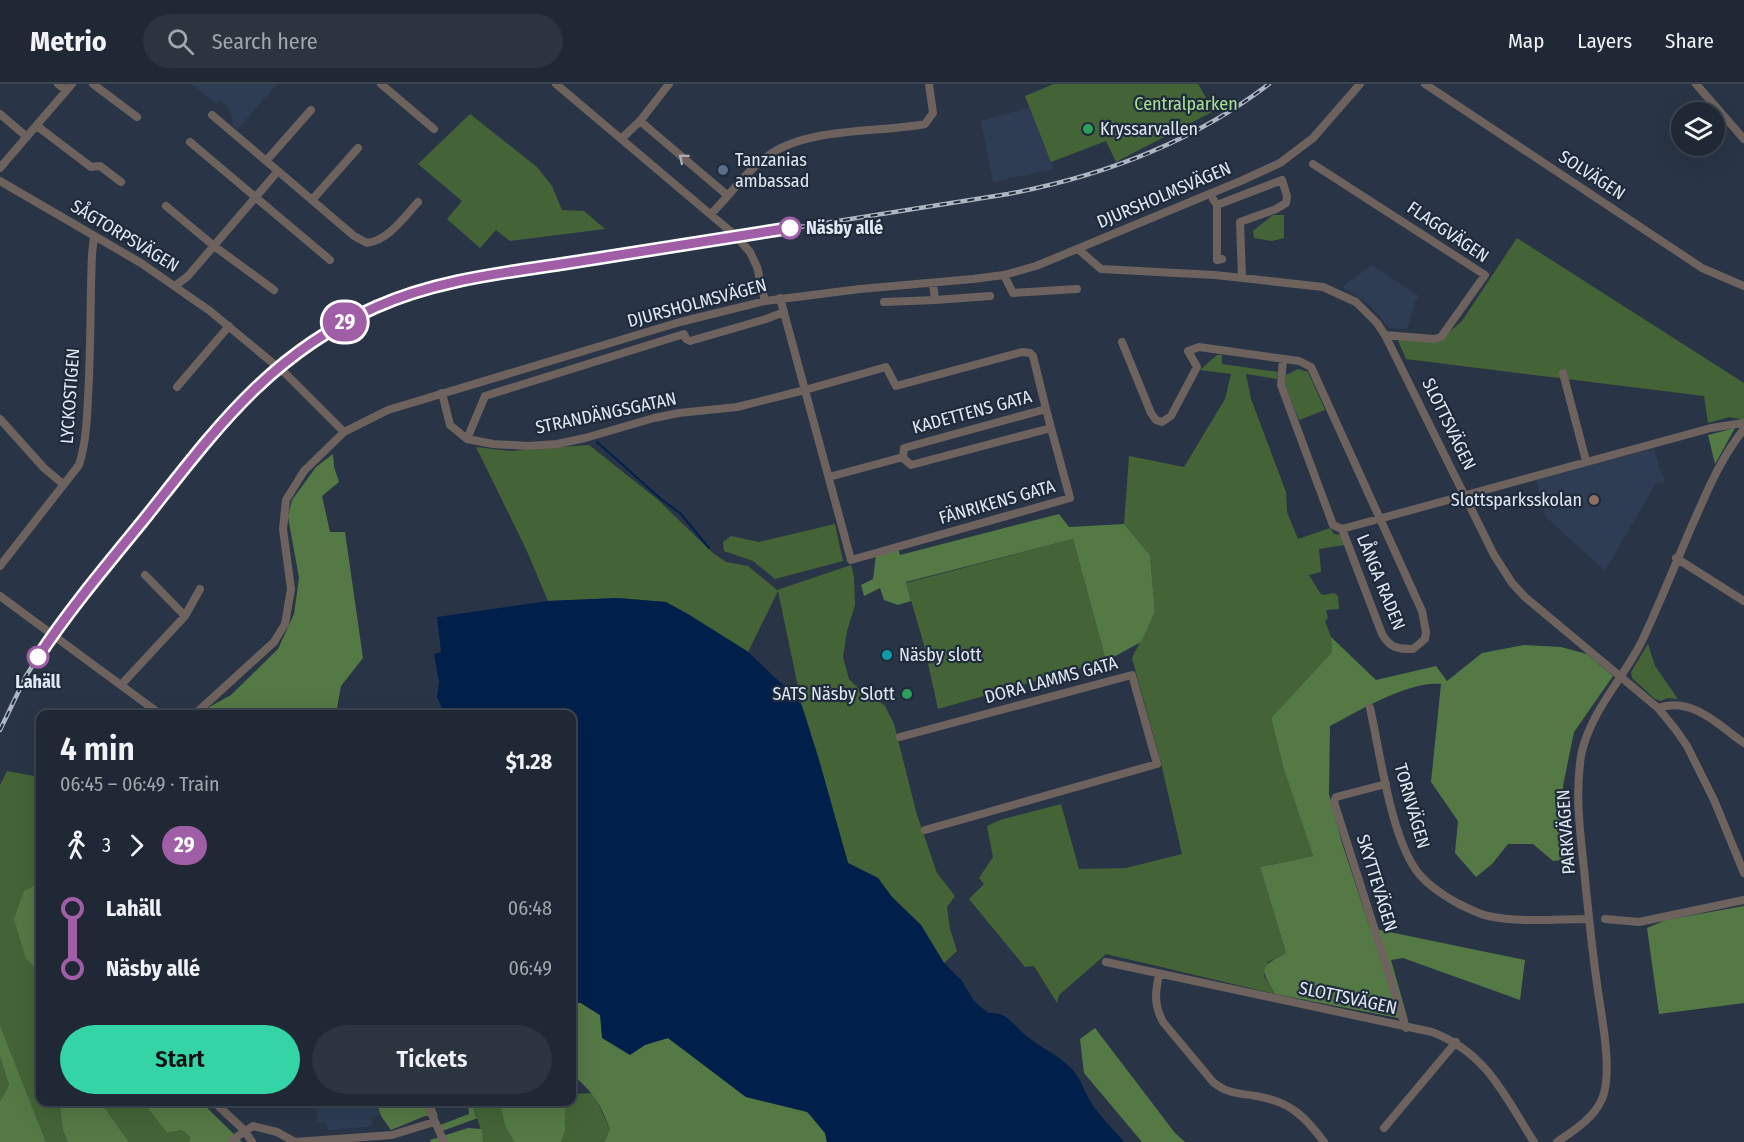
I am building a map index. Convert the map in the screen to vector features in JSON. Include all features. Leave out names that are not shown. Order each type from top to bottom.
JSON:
[{"type":"street","points":[[0,168],[69,87],[58,84]]},
{"type":"street","points":[[93,84],[137,117]]},
{"type":"street","points":[[381,84],[434,129]]},
{"type":"street","points":[[556,84],[736,236],[750,252],[757,267],[765,301]]},
{"type":"street","points":[[621,139],[640,121],[669,84]]},
{"type":"street","points":[[711,214],[768,155],[784,146],[807,139],[851,131],[925,124],[933,113],[929,84]]},
{"type":"street","name":"DJURSHOLMSVÄGEN","points":[[199,710],[274,642],[285,624],[291,590],[283,529],[286,500],[304,471],[344,432],[388,410],[708,314],[780,298],[933,283],[1004,274],[1036,266],[1280,163],[1313,138],[1360,84]]},
{"type":"street","name":"SOLVÄGEN","points":[[1425,84],[1702,268],[1744,286]]},
{"type":"street","points":[[1696,84],[1744,139]]},
{"type":"street","points":[[266,160],[311,110]]},
{"type":"street","points":[[0,114],[27,137]]},
{"type":"street","points":[[212,115],[354,236],[367,243],[376,242],[390,233],[418,202]]},
{"type":"street","points":[[640,121],[727,195]]},
{"type":"street","points":[[37,126],[91,167],[100,166],[121,182]]},
{"type":"street","points":[[190,142],[330,260]]},
{"type":"street","points":[[312,200],[358,148]]},
{"type":"street","name":"FLAGGVÄGEN","points":[[1313,164],[1485,275],[1441,337],[1434,339],[1385,334]]},
{"type":"street","points":[[176,286],[188,276],[278,171]]},
{"type":"street","points":[[1222,259],[1217,260],[1215,202],[1282,180],[1287,196],[1286,203],[1240,222],[1242,278]]},
{"type":"street","name":"SÅGTORPSVÄGEN","points":[[0,181],[141,263],[176,286],[230,326],[286,374],[344,432]]},
{"type":"street","points":[[166,206],[214,246],[274,290]]},
{"type":"street","name":"LYCKOSTIGEN","points":[[0,566],[79,465],[86,429],[90,375],[94,236]]},
{"type":"street","name":"SLOTTSVÄGEN","points":[[1078,249],[1101,269],[1242,278],[1323,287],[1356,302],[1385,334],[1494,555],[1512,583],[1540,610],[1658,708],[1687,746],[1698,767],[1744,873]]},
{"type":"street","points":[[1004,274],[1013,293],[1077,289]]},
{"type":"street","points":[[933,283],[936,300]]},
{"type":"street","points":[[884,302],[990,296]]},
{"type":"street","points":[[780,298],[829,477]]},
{"type":"street","points":[[442,393],[450,425],[467,439],[485,396],[684,334],[690,341],[784,312]]},
{"type":"street","points":[[177,387],[230,326]]},
{"type":"street","name":"LÅNGA RADEN","points":[[1122,342],[1151,413],[1156,420],[1162,422],[1171,416],[1197,367],[1188,351],[1199,347],[1283,359],[1307,363],[1316,372],[1422,611],[1425,639],[1413,649],[1393,647],[1388,644],[1382,634],[1342,529],[1333,525],[1281,385],[1283,359]]},
{"type":"street","name":"KADETTENS GATA","points":[[805,390],[886,367],[896,386],[1022,352],[1030,352],[1033,356],[1046,409],[904,448],[902,457],[829,477]]},
{"type":"street","points":[[1563,372],[1586,461]]},
{"type":"street","name":"STRANDÄNGSGATAN","points":[[467,439],[493,444],[528,446],[558,444],[654,418],[736,407],[805,390]]},
{"type":"street","points":[[902,457],[911,465],[1051,428],[1046,409]]},
{"type":"street","points":[[0,419],[44,468],[63,484]]},
{"type":"street","name":"FÄNRIKENS GATA","points":[[829,477],[851,560],[1070,498],[1051,428]]},
{"type":"street","points":[[1342,529],[1711,428],[1744,428]]},
{"type":"street","name":"PARKVÄGEN","points":[[1557,1142],[1596,1109],[1605,1089],[1604,1034],[1589,919],[1578,807],[1580,766],[1585,744],[1592,726],[1643,638],[1676,558],[1723,459],[1744,428]]},
{"type":"street","points":[[1676,558],[1744,601]]},
{"type":"street","points":[[145,575],[185,616]]},
{"type":"street","points":[[121,685],[185,616],[200,588]]},
{"type":"street","points":[[0,596],[155,710]]},
{"type":"street","name":"DORA LAMMS GATA","points":[[900,737],[1132,675],[1157,764],[925,830]]},
{"type":"street","points":[[1658,708],[1670,704],[1694,708],[1744,743]]},
{"type":"street","name":"TORNVÄGEN","points":[[1370,708],[1398,830],[1409,859],[1425,880],[1445,897],[1485,915],[1531,920],[1589,919]]},
{"type":"street","name":"SKYTTEVÄGEN","points":[[1386,784],[1336,797],[1334,802],[1406,1028]]},
{"type":"street","points":[[1605,919],[1639,922],[1744,900]]},
{"type":"street","name":"SLOTTSVÄGEN","points":[[1106,963],[1432,1032],[1456,1042],[1491,1074],[1534,1142]]},
{"type":"street","points":[[1159,975],[1155,1002],[1162,1022],[1213,1082],[1232,1093],[1262,1097],[1291,1107],[1305,1118],[1324,1142]]},
{"type":"street","points":[[1384,1128],[1456,1042]]},
{"type":"street","points":[[218,1106],[245,1131],[252,1142]]},
{"type":"street","points":[[428,1106],[444,1142]]},
{"type":"street","points":[[233,1142],[232,1140],[253,1126],[277,1132],[295,1142],[392,1135],[434,1122]]},
{"type":"shaded area","points":[[192,84],[277,84],[237,130],[233,125],[230,109],[220,100],[216,104]]},
{"type":"shaded area","points":[[1030,107],[1054,169],[993,182],[981,121]]},
{"type":"shaded area","points":[[1372,265],[1419,296],[1407,329],[1389,328],[1371,306],[1342,287]]},
{"type":"shaded area","name":"Slottsparksskolan","points":[[1654,448],[1660,470],[1666,481],[1656,483],[1605,571],[1546,517],[1536,480]]},
{"type":"shaded area","points":[[316,1106],[377,1106],[380,1115],[371,1118],[373,1126],[328,1130],[326,1123],[317,1122]]},
{"type":"green space","name":"Kryssarvallen","points":[[1054,84],[1198,84],[1214,111],[1116,162],[1106,141],[1051,162],[1025,96]]},
{"type":"green space","points":[[470,114],[537,167],[552,186],[562,210],[584,211],[605,229],[510,241],[496,230],[480,248],[447,219],[462,201],[418,164]]},
{"type":"green space","points":[[1273,215],[1284,215],[1284,238],[1272,241],[1254,238],[1253,231]]},
{"type":"green space","points":[[1517,238],[1744,383],[1744,420],[1729,417],[1708,423],[1704,396],[1406,359],[1397,338],[1440,340],[1462,321]]},
{"type":"green space","points":[[1217,355],[1222,355],[1222,364],[1278,372],[1277,379],[1246,374],[1251,399],[1286,492],[1287,512],[1298,539],[1330,528],[1334,534],[1341,535],[1345,545],[1319,549],[1321,572],[1309,575],[1320,593],[1323,595],[1334,593],[1338,596],[1339,609],[1326,610],[1328,618],[1325,621],[1331,637],[1332,652],[1271,718],[1284,770],[1313,856],[1260,867],[1286,953],[1268,962],[1264,976],[1275,994],[1106,954],[1059,995],[1057,1003],[1034,966],[1025,967],[969,899],[984,884],[979,878],[993,857],[987,826],[1000,820],[1061,804],[1079,869],[1126,868],[1182,854],[1161,763],[1132,658],[1155,612],[1150,555],[1124,524],[1129,456],[1184,467],[1225,399],[1231,374],[1200,370]]},
{"type":"green space","points":[[1298,369],[1308,372],[1325,410],[1299,420],[1285,385],[1286,375]]},
{"type":"green space","points":[[1735,428],[1715,464],[1708,435]]},
{"type":"green space","points":[[589,445],[657,499],[713,553],[726,562],[748,566],[777,590],[851,565],[855,605],[847,631],[843,657],[849,679],[863,693],[885,706],[894,724],[917,815],[937,873],[955,896],[947,907],[950,929],[957,951],[944,963],[921,925],[892,897],[878,878],[848,863],[802,706],[778,591],[748,652],[666,602],[617,598],[548,601],[526,549],[476,447],[511,451]]},
{"type":"green space","points":[[333,454],[339,482],[322,496],[330,532],[345,532],[363,658],[341,686],[337,710],[206,710],[231,695],[278,649],[294,614],[299,578],[288,517],[292,500],[316,467]]},
{"type":"green space","points":[[1059,514],[1069,527],[1124,524],[1150,555],[1155,612],[1141,642],[1106,661],[1073,539],[906,582],[911,601],[898,605],[884,600],[880,588],[864,596],[861,585],[873,579],[876,555],[898,548],[900,555]]},
{"type":"green space","points":[[835,524],[843,561],[775,579],[753,561],[724,551],[723,542],[731,536],[759,542]]},
{"type":"green space","points":[[1073,539],[1106,661],[938,709],[924,645],[906,583]]},
{"type":"green space","points":[[1331,637],[1376,680],[1436,666],[1447,681],[1482,653],[1524,645],[1561,647],[1587,654],[1613,676],[1574,732],[1563,786],[1569,859],[1553,861],[1533,844],[1508,844],[1492,864],[1476,877],[1455,853],[1458,821],[1431,782],[1441,684],[1428,684],[1400,692],[1369,705],[1330,726],[1329,794],[1342,843],[1370,928],[1525,960],[1520,1000],[1403,958],[1391,960],[1408,1020],[1275,994],[1270,985],[1265,973],[1267,965],[1286,953],[1260,867],[1313,856],[1284,770],[1271,718],[1332,652]]},
{"type":"green space","points":[[1648,644],[1655,666],[1678,699],[1667,698],[1661,701],[1655,699],[1632,678],[1631,672]]},
{"type":"green space","points":[[7,771],[36,776],[36,1106],[60,1106],[63,1131],[68,1142],[46,1142],[0,1025],[0,785]]},
{"type":"green space","points":[[36,886],[36,968],[26,959],[14,919],[24,891]]},
{"type":"green space","points":[[1744,906],[1744,1003],[1659,1014],[1647,928],[1666,920]]},
{"type":"green space","points":[[576,1003],[581,1003],[645,1044],[668,1038],[746,1097],[807,1112],[825,1133],[827,1142],[604,1142],[610,1129],[603,1111],[591,1093],[576,1078]]},
{"type":"green space","points":[[0,1025],[46,1142],[0,1142],[0,1101],[9,1085],[0,1057]]},
{"type":"green space","points":[[1095,1028],[1175,1133],[1185,1142],[1142,1142],[1084,1073],[1080,1039]]},
{"type":"green space","points":[[0,1057],[9,1085],[0,1101]]},
{"type":"green space","points":[[593,1093],[610,1129],[604,1142],[561,1142],[565,1131],[566,1106],[576,1106],[576,1094]]},
{"type":"green space","points":[[60,1106],[104,1106],[129,1142],[68,1142],[63,1131]]},
{"type":"green space","points":[[104,1106],[146,1106],[167,1133],[182,1130],[190,1137],[189,1142],[129,1142]]},
{"type":"green space","points":[[146,1106],[205,1106],[242,1142],[189,1142],[190,1137],[182,1130],[167,1133]]},
{"type":"green space","points":[[378,1106],[434,1106],[438,1116],[425,1116],[391,1130],[381,1116]]},
{"type":"green space","points":[[468,1106],[473,1106],[478,1118],[442,1131],[440,1125],[469,1114]]},
{"type":"green space","points":[[474,1106],[500,1106],[505,1126],[514,1142],[483,1142]]},
{"type":"green space","points":[[500,1106],[566,1106],[565,1131],[561,1142],[514,1142],[505,1126]]},
{"type":"green space","points":[[468,1128],[482,1129],[483,1142],[431,1142],[430,1140]]},
{"type":"water","points":[[617,598],[666,602],[747,651],[802,706],[848,863],[878,878],[892,897],[921,925],[944,963],[962,981],[974,1001],[988,1013],[1008,1018],[1028,1037],[1071,1068],[1092,1105],[1124,1142],[827,1142],[825,1133],[808,1112],[746,1097],[668,1038],[645,1045],[630,1055],[602,1038],[600,1015],[581,1003],[576,1003],[576,710],[445,710],[437,697],[439,682],[434,654],[441,652],[437,617],[548,601]]},
{"type":"waterway","points":[[597,442],[680,513],[709,548]]},
{"type":"railway","points":[[0,730],[26,676],[52,635],[224,420],[276,370],[333,330],[363,314],[429,289],[465,280],[1043,187],[1112,167],[1178,140],[1240,105],[1269,84]]},
{"type":"train","name":"29","points":[[38,657],[52,635],[224,420],[270,374],[302,349],[339,325],[398,298],[465,280],[790,228]]},
{"type":"place","name":"Kryssarvallen","points":[[1088,129]]},
{"type":"place","name":"Tanzanias ambassad","points":[[723,170]]},
{"type":"place","name":"Näsby allé","points":[[790,228]]},
{"type":"place","name":"Slottsparksskolan","points":[[1594,500]]},
{"type":"place","name":"Näsby slott","points":[[887,655]]},
{"type":"place","name":"Lahäll","points":[[38,657]]},
{"type":"place","name":"SATS Näsby Slott","points":[[907,694]]},
{"type":"park label","name":"Centralparken","points":[[1186,104]]}]
